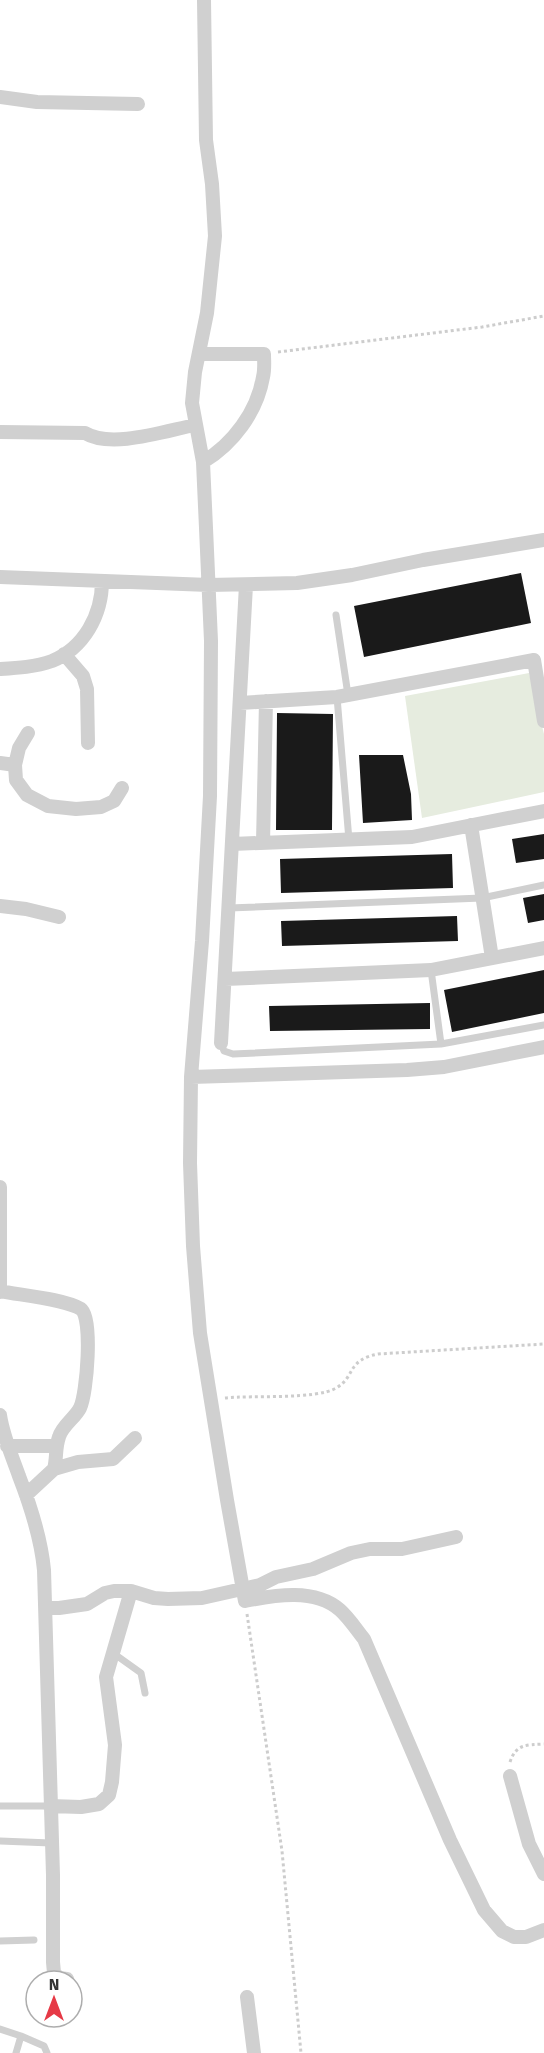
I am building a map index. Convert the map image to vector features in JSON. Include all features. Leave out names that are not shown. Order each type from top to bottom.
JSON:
[{"type":"street","points":[[204,0],[206,140],[212,184],[215,236],[207,313],[195,372],[192,403],[203,462],[209,585],[210,796],[202,941],[191,1077],[190,1163],[193,1246],[200,1333],[244,1595]]},
{"type":"street","points":[[0,97],[37,102],[138,104]]},
{"type":"street","points":[[200,354],[264,354],[263,376],[249,417],[229,442],[203,462]]},
{"type":"street","points":[[0,432],[85,433],[92,438],[113,440],[195,425]]},
{"type":"street","points":[[0,577],[209,585],[297,583],[544,540]]},
{"type":"street","points":[[0,669],[29,667],[51,661],[63,654],[88,631],[98,612],[102,596],[102,581]]},
{"type":"street","points":[[221,1043],[246,585]]},
{"type":"street","points":[[63,654],[83,676],[87,689],[88,743]]},
{"type":"street","points":[[240,703],[343,696],[539,659],[544,721]]},
{"type":"street","points":[[263,843],[266,701]]},
{"type":"street","points":[[28,733],[15,765],[16,780],[27,795],[48,806],[76,809],[101,807],[114,801],[122,788]]},
{"type":"street","points":[[0,763],[15,765]]},
{"type":"street","points":[[232,844],[412,837],[544,811]]},
{"type":"street","points":[[471,825],[492,958]]},
{"type":"street","points":[[0,906],[26,909],[59,917]]},
{"type":"street","points":[[225,979],[431,969],[544,948]]},
{"type":"street","points":[[191,1077],[444,1067],[544,1047]]},
{"type":"street","points":[[0,1187],[0,1291],[70,1304],[82,1310],[86,1316],[88,1340],[83,1399],[79,1409],[60,1434],[56,1446],[54,1469]]},
{"type":"street","points":[[0,1414],[7,1446],[26,1495],[42,1547],[46,1608],[54,1969]]},
{"type":"street","points":[[26,1495],[54,1469],[78,1462],[113,1459],[135,1438]]},
{"type":"street","points":[[7,1446],[56,1446]]},
{"type":"street","points":[[244,1595],[276,1577],[313,1569],[351,1553],[370,1549],[402,1550],[456,1538]]},
{"type":"street","points":[[50,1806],[81,1807],[99,1804],[109,1795],[116,1745],[106,1677],[130,1591]]},
{"type":"street","points":[[46,1608],[87,1604],[105,1593],[130,1591],[154,1598],[183,1600],[244,1595],[307,1596],[324,1600],[339,1609],[364,1639],[450,1840],[484,1910],[502,1932],[514,1937],[526,1937],[544,1930]]},
{"type":"street","points":[[510,1776],[529,1844],[544,1874]]},
{"type":"street","points":[[247,1997],[254,2053]]},
{"type":"lane","points":[[336,615],[343,696],[349,840]]},
{"type":"lane","points":[[229,908],[482,898],[544,885]]},
{"type":"lane","points":[[431,969],[441,1044]]},
{"type":"lane","points":[[221,1043],[224,1051],[233,1054],[441,1044],[544,1025]]},
{"type":"lane","points":[[113,1653],[141,1672],[145,1693]]},
{"type":"lane","points":[[0,1806],[50,1806]]},
{"type":"lane","points":[[0,1841],[51,1843]]},
{"type":"lane","points":[[0,1941],[34,1940]]},
{"type":"lane","points":[[0,2029],[44,2046],[47,2053]]},
{"type":"lane","points":[[16,2053],[21,2036]]},
{"type":"path","points":[[264,354],[482,327],[544,316]]},
{"type":"path","points":[[211,1399],[319,1394],[338,1387],[359,1361],[366,1356],[378,1354],[544,1344]]},
{"type":"path","points":[[244,1595],[282,1851],[301,2053]]},
{"type":"path","points":[[510,1776],[513,1752],[531,1744],[544,1744]]},
{"type":"shaded area","points":[[529,673],[544,734],[544,792],[422,818],[405,696]]},
{"type":"building","points":[[521,573],[531,623],[364,657],[354,606]]},
{"type":"building","points":[[277,713],[333,714],[332,830],[276,830]]},
{"type":"building","points":[[359,755],[403,755],[411,794],[412,820],[363,823]]},
{"type":"building","points":[[544,834],[544,859],[516,863],[512,839]]},
{"type":"building","points":[[452,854],[453,888],[281,893],[280,859]]},
{"type":"building","points":[[544,894],[544,920],[528,923],[523,898]]},
{"type":"building","points":[[457,916],[458,941],[282,946],[281,921]]},
{"type":"building","points":[[544,970],[544,1013],[452,1032],[444,990]]},
{"type":"building","points":[[430,1003],[430,1029],[270,1031],[269,1006]]}]
